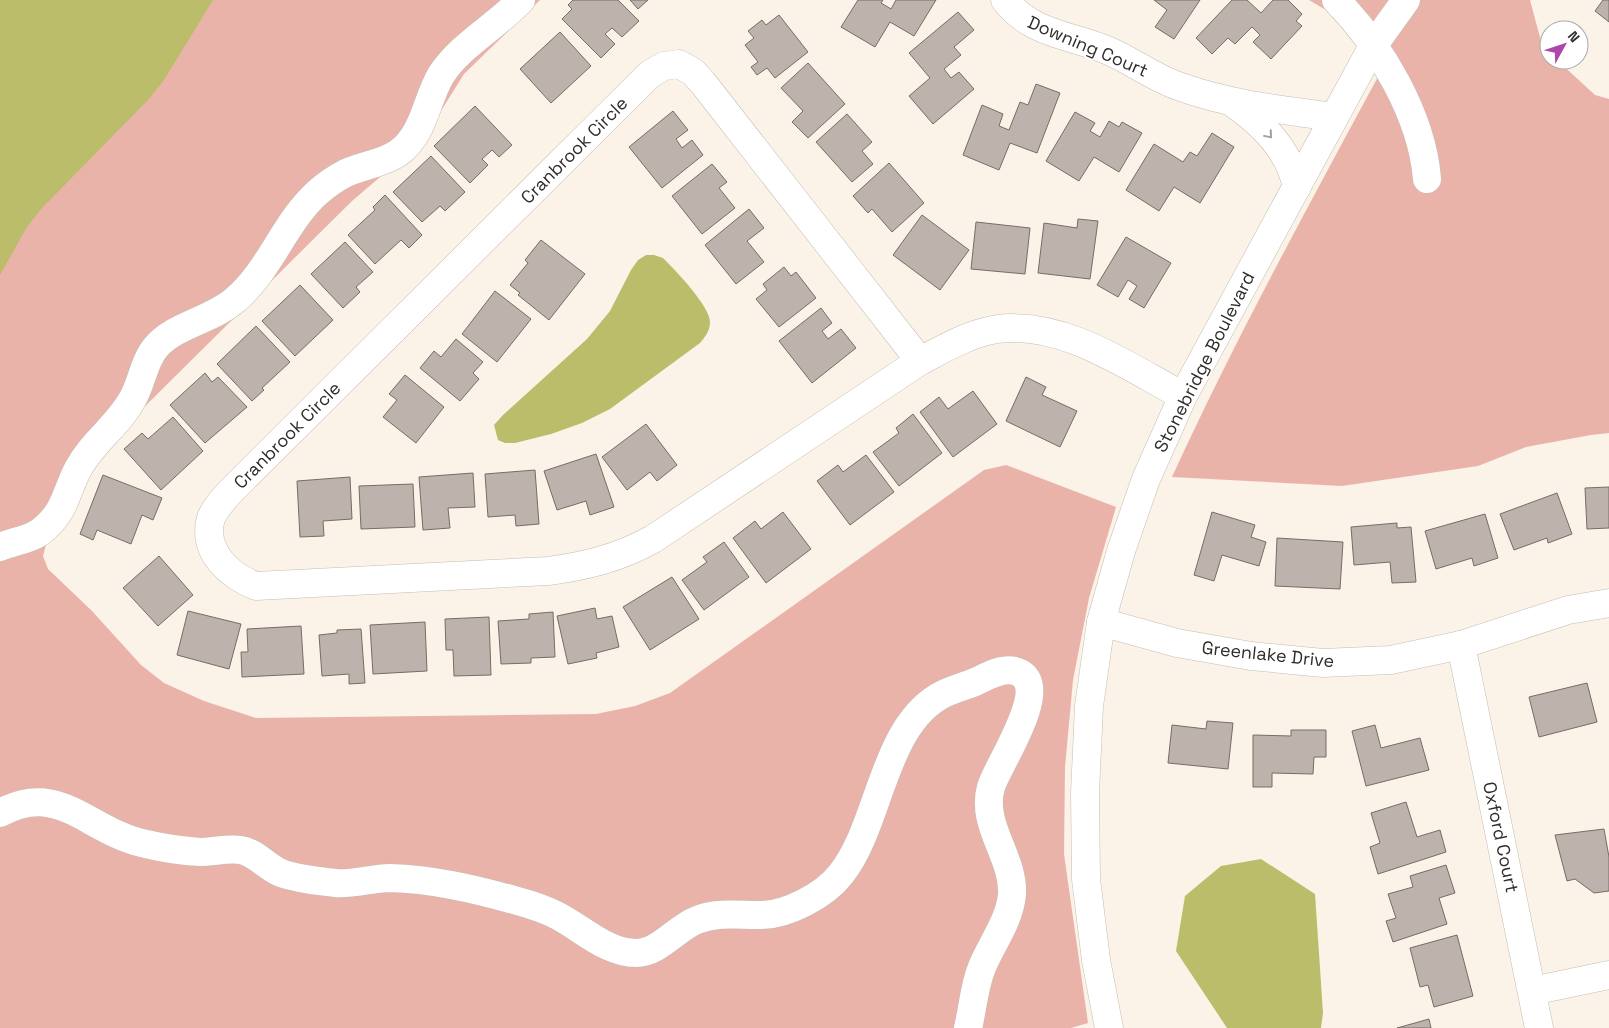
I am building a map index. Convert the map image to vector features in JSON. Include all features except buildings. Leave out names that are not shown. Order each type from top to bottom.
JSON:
[{"type":"street","points":[[0,547],[30,538],[46,527],[59,511],[70,492],[77,470],[88,453],[133,398],[154,349],[164,339],[225,308],[238,298],[254,279],[304,208],[330,183],[346,173],[398,153],[411,140],[423,120],[431,94],[452,60],[521,0]]},
{"type":"street","name":"Downing Court","points":[[1005,0],[1020,16],[1040,29],[1109,51],[1178,86],[1234,103],[1334,117]]},
{"type":"street","points":[[1336,0],[1373,46],[1397,82],[1426,159],[1427,179]]},
{"type":"street","name":"Stonebridge Boulevard","points":[[1109,1028],[1096,960],[1086,879],[1085,793],[1089,706],[1101,622],[1121,551],[1146,479],[1183,396],[1334,117],[1396,7]]},
{"type":"street","name":"Cranbrook Circle","points":[[920,361],[703,82],[693,72],[679,64],[664,66],[650,74],[230,492],[210,520],[210,536],[215,554],[226,569],[239,580],[256,586],[548,571],[584,566],[612,559],[653,539],[920,361],[960,340],[997,330],[1025,328],[1061,336],[1088,346],[1183,396]]},
{"type":"street","name":"Downing Court","points":[[1234,103],[1251,116],[1280,148],[1293,171],[1296,187]]},
{"type":"street","name":"Greenlake Drive","points":[[1101,622],[1177,643],[1251,656],[1323,663],[1391,660],[1461,645],[1568,610],[1609,603]]},
{"type":"street","name":"Oxford Court","points":[[1461,645],[1539,1028]]},
{"type":"street","points":[[0,813],[23,802],[41,800],[61,805],[112,834],[144,844],[199,852],[241,850],[283,874],[340,884],[360,880],[391,878],[466,888],[526,903],[556,915],[617,950],[633,953],[648,952],[692,921],[714,914],[764,916],[783,912],[800,905],[831,884],[842,874],[864,836],[876,796],[898,746],[926,706],[939,696],[998,672],[1012,670],[1021,673],[1026,679],[1030,688],[1030,697],[1017,733],[990,791],[994,834],[1010,869],[1012,900],[1005,920],[980,970],[968,1028]]},
{"type":"street","points":[[1532,991],[1609,975]]},
{"type":"shaded area","points":[[0,0],[540,0],[464,74],[429,130],[407,154],[352,201],[122,429],[96,460],[47,541],[43,556],[48,569],[92,611],[141,665],[164,683],[204,701],[256,718],[596,714],[635,706],[670,693],[984,470],[1006,465],[1116,507],[1089,598],[1073,680],[1065,767],[1064,854],[1088,1023],[1071,1028],[0,1028]]},
{"type":"shaded area","points":[[0,0],[213,0],[164,80],[148,100],[43,207],[27,227],[0,275]]},
{"type":"shaded area","points":[[1309,0],[1530,0],[1539,34],[1539,70],[1568,70],[1595,95],[1609,99],[1609,433],[1526,447],[1478,466],[1342,486],[1172,477],[1221,374],[1299,223],[1380,73],[1346,22]]},
{"type":"shaded area","points":[[646,255],[663,258],[691,288],[704,307],[710,325],[702,341],[610,409],[582,423],[551,434],[515,443],[505,443],[498,440],[494,425],[587,339],[610,311],[638,260]]},
{"type":"shaded area","points":[[1261,859],[1315,894],[1323,1013],[1321,1028],[1227,1028],[1176,951],[1185,896],[1221,866]]}]
